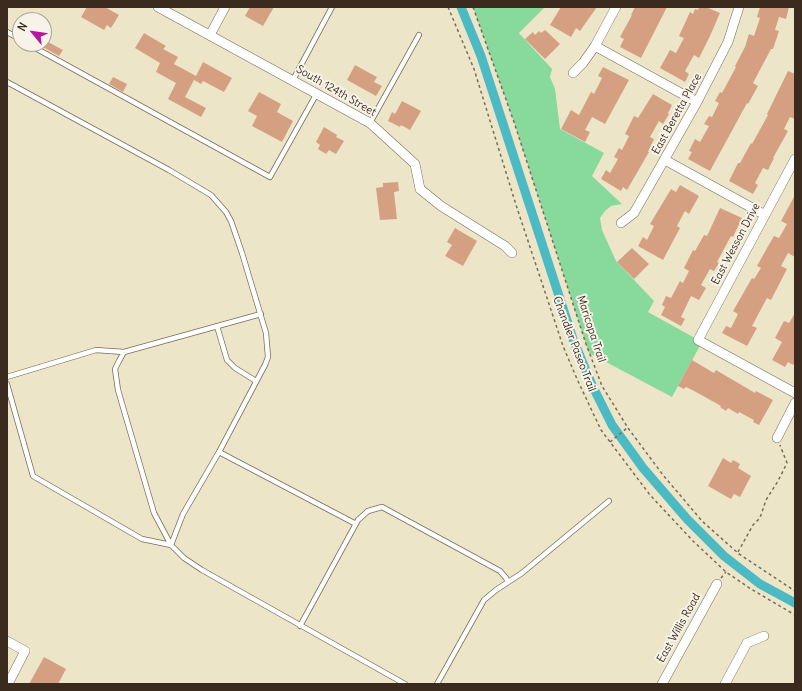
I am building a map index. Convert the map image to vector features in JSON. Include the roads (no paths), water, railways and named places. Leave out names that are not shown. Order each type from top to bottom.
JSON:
[{"type":"street","name":"South 124th Street","points":[[158,7],[370,123],[415,164],[420,189],[441,206],[505,246],[512,254]]},
{"type":"street","points":[[210,35],[225,7]]},
{"type":"street","points":[[573,73],[583,63],[595,46],[616,7]]},
{"type":"street","name":"East Beretta Place","points":[[621,224],[634,213],[698,102],[728,42],[739,7]]},
{"type":"street","points":[[595,46],[698,102]]},
{"type":"street","name":"East Wesson Drive","points":[[795,159],[698,340],[795,393]]},
{"type":"street","points":[[665,160],[765,215]]},
{"type":"street","points":[[777,438],[795,403]]},
{"type":"street","name":"East Willis Road","points":[[662,684],[717,584]]},
{"type":"street","points":[[725,684],[747,643],[764,636]]},
{"type":"street","points":[[7,642],[25,651],[8,684]]},
{"type":"lane","points":[[293,80],[332,7]]},
{"type":"lane","points":[[370,123],[419,35]]},
{"type":"lane","points":[[43,52],[270,177],[317,93]]},
{"type":"lane","points":[[7,82],[169,170],[211,196],[226,212],[231,221],[261,314],[266,333],[268,356],[265,365],[219,452],[184,514],[171,545]]},
{"type":"lane","points":[[7,377],[96,350],[124,352],[261,314]]},
{"type":"lane","points":[[217,326],[227,360],[235,368],[256,381]]},
{"type":"lane","points":[[124,352],[115,368],[118,390],[154,513],[171,545],[184,558],[202,570],[405,684]]},
{"type":"lane","points":[[7,384],[33,476],[142,538],[171,545]]},
{"type":"lane","points":[[219,452],[356,524]]},
{"type":"lane","points":[[437,684],[484,600],[496,590],[522,573],[609,501]]},
{"type":"lane","points":[[300,626],[358,520],[368,511],[382,507],[500,571],[508,582]]},
{"type":"waterway","points":[[461,7],[481,56],[573,339],[592,385],[612,425],[643,468],[687,519],[724,556],[760,584],[795,603]]}]
